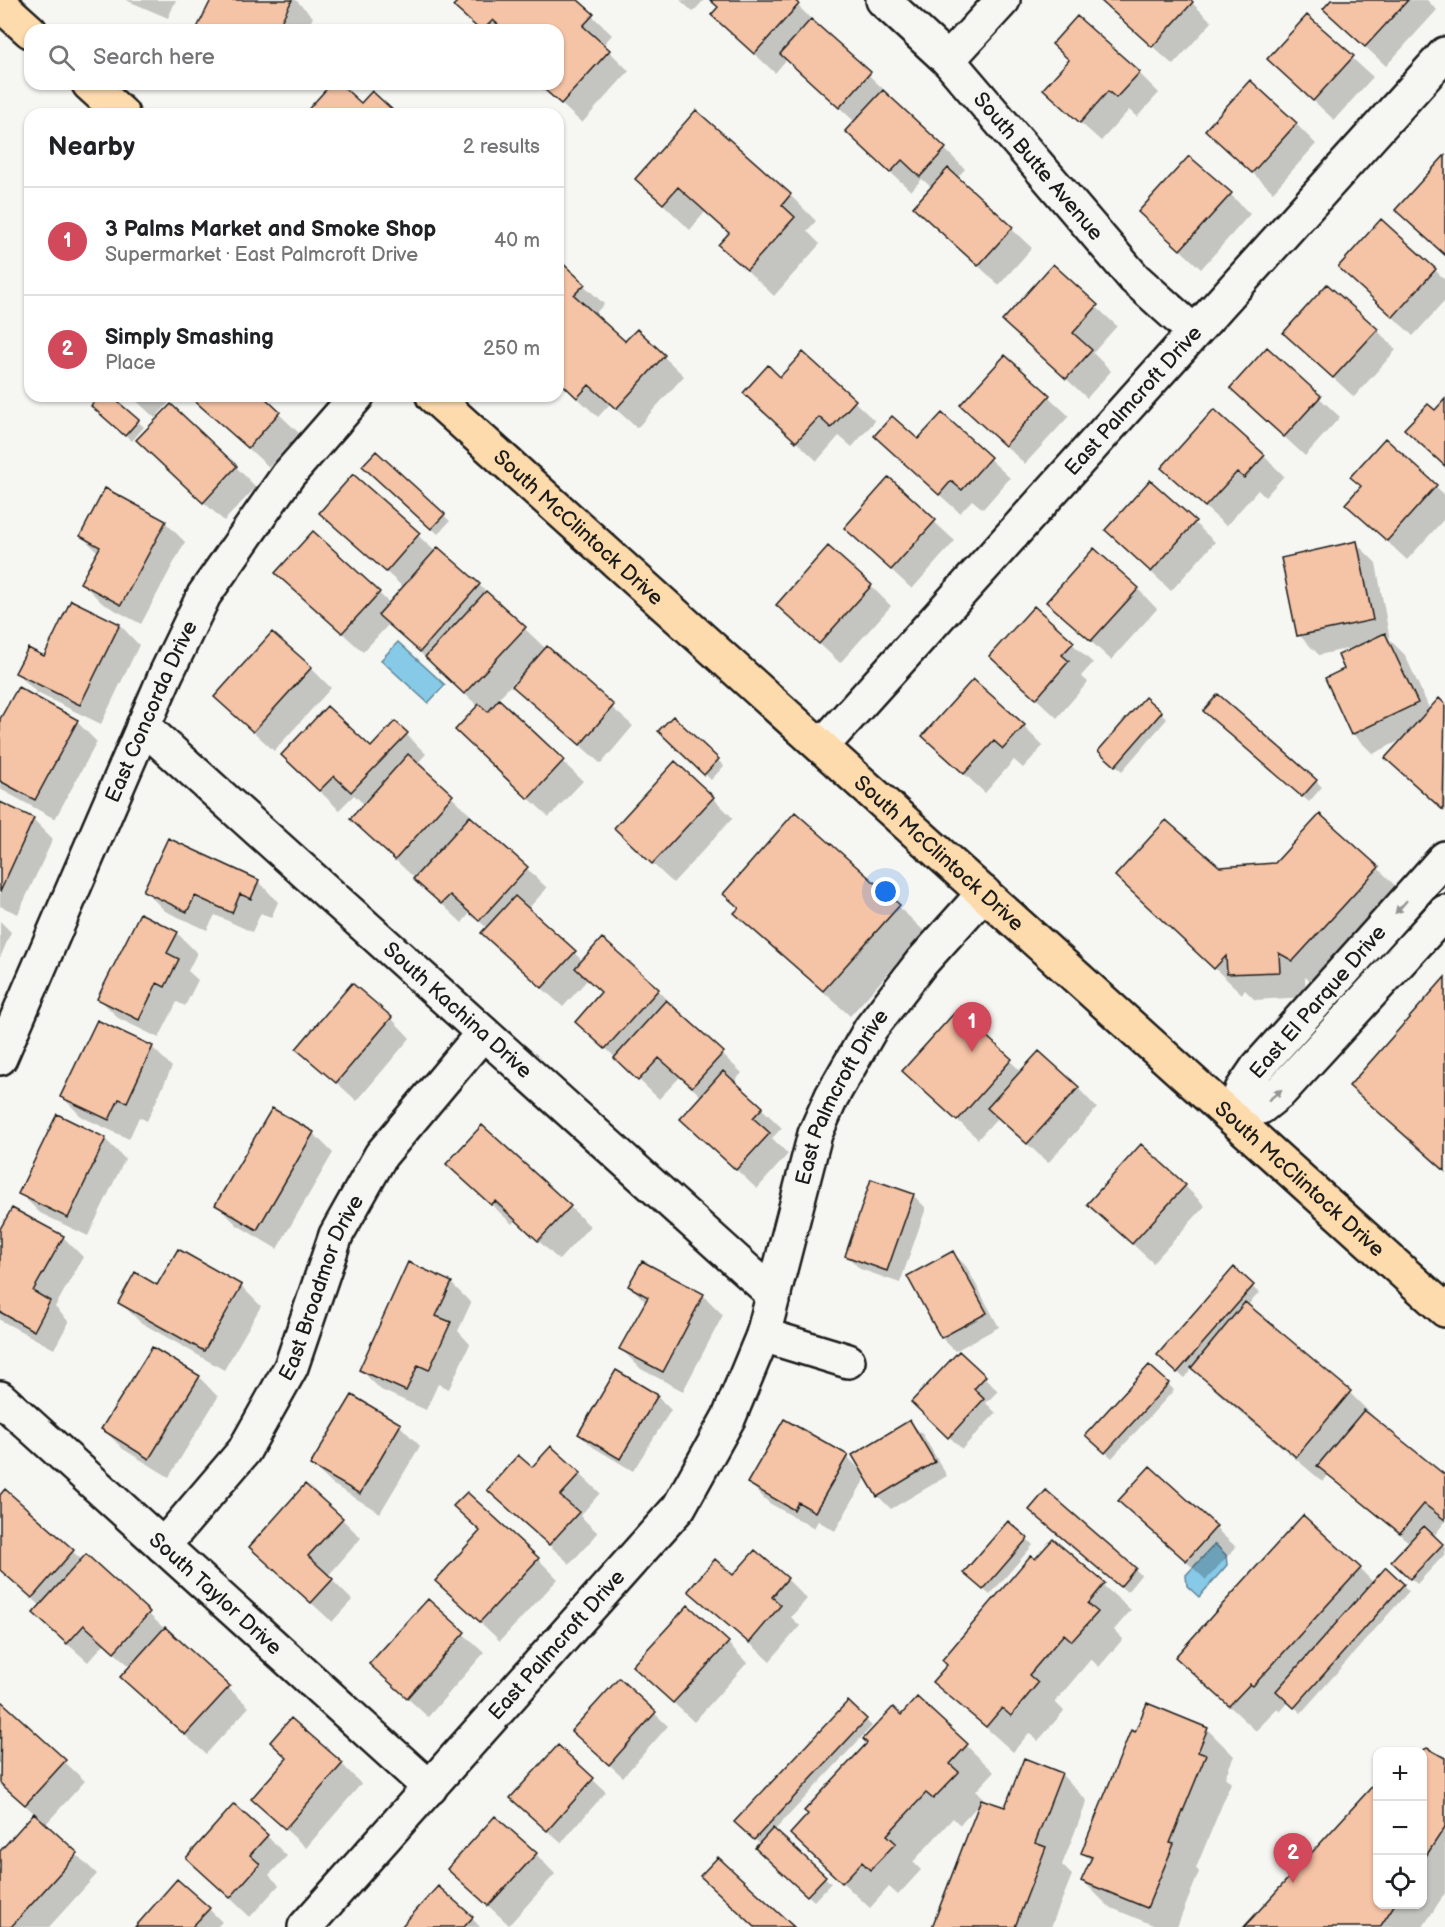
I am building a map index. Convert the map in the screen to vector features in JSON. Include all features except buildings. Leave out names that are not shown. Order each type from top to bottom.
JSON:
[{"type":"main road","points":[[0,4],[24,26]]},
{"type":"main road","points":[[95,90],[115,108]]},
{"type":"main road","name":"South McClintock Drive","points":[[441,402],[1445,1310]]},
{"type":"street","name":"South Butte Avenue","points":[[883,0],[948,60],[1134,278],[1194,332]]},
{"type":"street","points":[[948,60],[1002,0]]},
{"type":"street","name":"East Palmcroft Drive","points":[[822,746],[1194,332],[1439,74]]},
{"type":"street","name":"East Concorda Drive","points":[[0,1058],[166,674],[209,587],[288,475],[352,402]]},
{"type":"street","name":"South Kachina Drive","points":[[143,726],[774,1294]]},
{"type":"street","name":"East El Parque Drive","points":[[1233,1118],[1242,1090],[1257,1068],[1445,858]]},
{"type":"street","name":"East Palmcroft Drive","points":[[306,1927],[680,1508],[729,1417],[763,1335],[815,1134],[832,1096],[871,1028],[921,963],[984,893]]},
{"type":"street","name":"East El Parque Drive","points":[[1233,1118],[1261,1107],[1281,1091],[1445,912]]},
{"type":"street","name":"East Broadmor Drive","points":[[163,1546],[244,1451],[291,1368],[336,1235],[381,1155],[483,1033]]},
{"type":"street","points":[[763,1335],[848,1361]]},
{"type":"street","name":"South Taylor Drive","points":[[0,1398],[430,1788]]},
{"type":"water","points":[[398,642],[445,685],[428,703],[381,660]]},
{"type":"water","points":[[1215,1544],[1226,1555],[1227,1565],[1199,1597],[1187,1586],[1186,1575]]},
{"type":"place","name":"3 Palms Market and Smoke Shop","points":[[972,1052]]},
{"type":"place","name":"Simply Smashing","points":[[1293,1883]]}]
